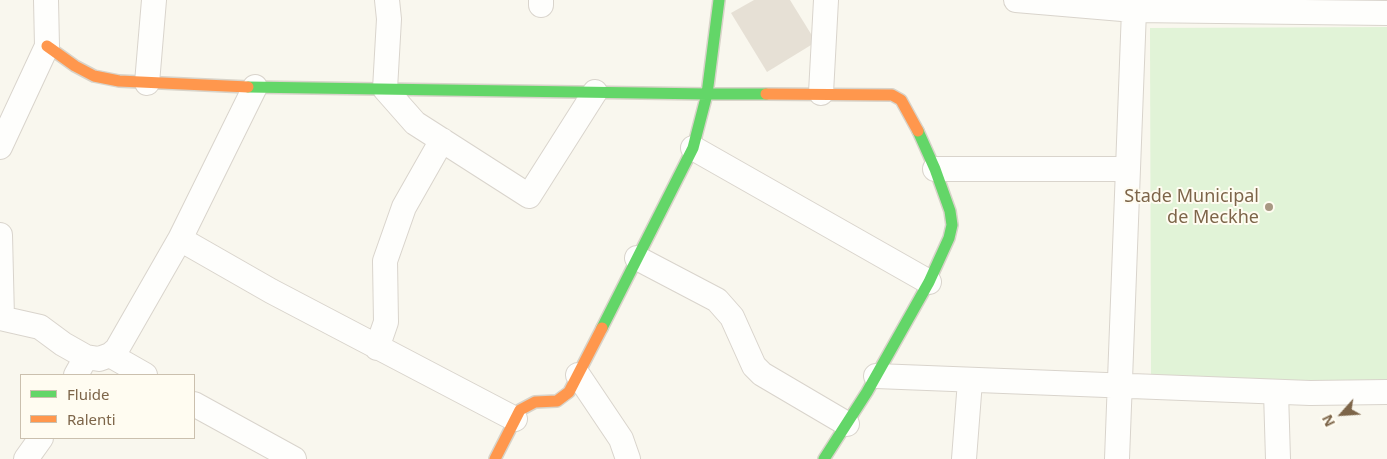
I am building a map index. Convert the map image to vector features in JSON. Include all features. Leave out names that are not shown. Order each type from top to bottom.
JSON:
[{"type":"street","points":[[0,147],[47,46],[46,0]]},
{"type":"street","points":[[147,83],[154,0]]},
{"type":"street","points":[[387,0],[389,19],[385,89],[415,123],[529,196],[595,92]]},
{"type":"street","points":[[495,459],[520,410],[526,405],[535,402],[557,401],[564,398],[693,148],[707,94],[719,0]]},
{"type":"street","points":[[821,93],[826,0]]},
{"type":"street","points":[[1016,0],[1092,3],[1134,10],[1387,13]]},
{"type":"street","points":[[1386,0],[1387,7]]},
{"type":"street","points":[[1117,459],[1134,10]]},
{"type":"street","points":[[47,46],[75,66],[94,76],[120,81],[147,83],[255,87],[892,95],[901,100],[908,110],[935,169],[950,211],[952,225],[949,238],[929,282],[876,376],[824,459]]},
{"type":"street","points":[[0,235],[1,318],[40,327],[63,344],[81,366],[110,355],[117,349],[180,239],[255,87]]},
{"type":"street","points":[[377,348],[386,322],[384,261],[404,207],[442,140]]},
{"type":"street","points":[[693,148],[929,282]]},
{"type":"street","points":[[935,169],[1128,169]]},
{"type":"street","points":[[180,239],[377,348],[515,420]]},
{"type":"street","points":[[637,258],[717,300],[732,317],[754,366],[762,374],[847,424]]},
{"type":"street","points":[[110,355],[143,374]]},
{"type":"street","points":[[578,374],[621,439],[628,459]]},
{"type":"street","points":[[876,376],[1276,392],[1387,392]]},
{"type":"street","points":[[964,459],[970,381]]},
{"type":"street","points":[[1276,392],[1278,459]]},
{"type":"street","points":[[195,405],[294,459]]},
{"type":"street","points":[[26,459],[40,439]]},
{"type":"green space","name":"Stade Municipal de Meckhe","points":[[1387,27],[1387,387],[1151,386],[1150,28]]},
{"type":"building","points":[[754,0],[790,0],[816,42],[767,72],[731,13]]},
{"type":"traffic: fast","points":[[248,87],[707,94],[719,0]]},
{"type":"traffic: fast","points":[[602,328],[693,148],[707,94],[766,94]]},
{"type":"traffic: fast","points":[[824,459],[867,392],[929,282],[949,238],[952,225],[950,211],[935,169],[918,131]]},
{"type":"traffic: slow","points":[[47,46],[75,66],[94,76],[119,81],[248,87]]},
{"type":"traffic: slow","points":[[766,94],[892,95],[901,100],[918,131]]},
{"type":"traffic: slow","points":[[495,459],[520,410],[535,402],[557,401],[569,392],[602,328]]},
{"type":"place","name":"Stade Municipal de Meckhe","points":[[1269,207]]}]
